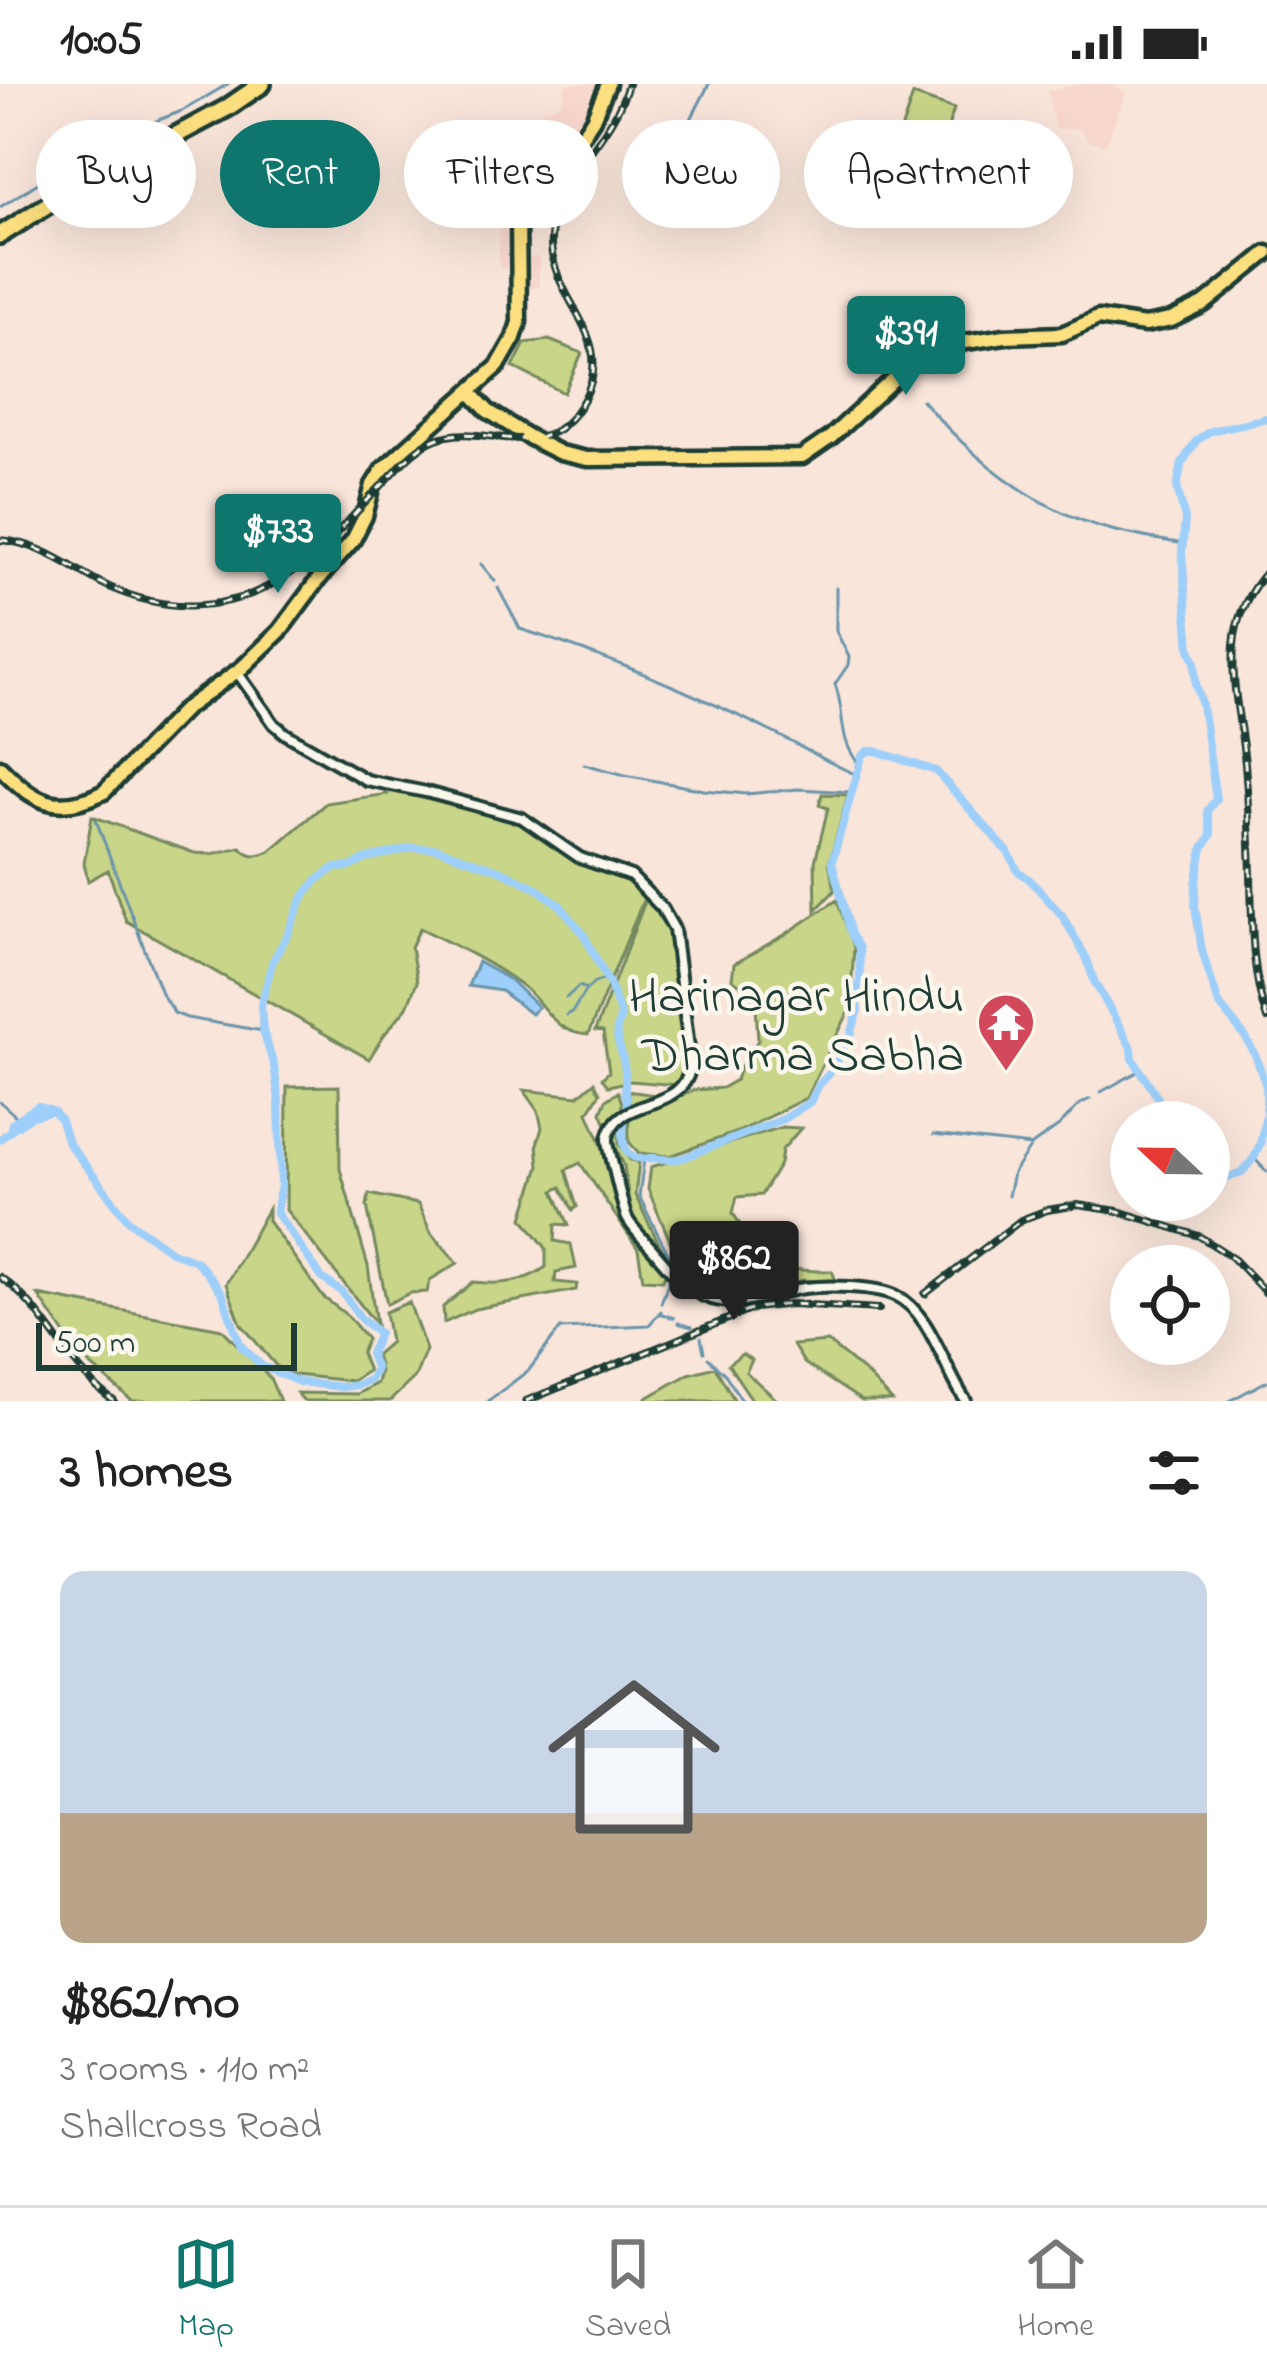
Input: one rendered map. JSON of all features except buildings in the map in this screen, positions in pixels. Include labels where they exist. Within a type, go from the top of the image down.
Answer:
[{"type":"highway","points":[[0,225],[248,90]]},
{"type":"highway","points":[[0,235],[248,90]]},
{"type":"main road","points":[[0,767],[27,794],[47,803],[74,804],[94,798],[185,709],[237,672],[280,631],[353,540],[383,470],[498,365],[517,332],[519,318],[518,211],[564,164],[608,84]]},
{"type":"main road","points":[[470,392],[485,409],[532,439],[587,459],[802,457],[831,437],[927,348],[1005,336],[1066,334],[1098,318],[1161,323],[1196,309],[1267,253]]},
{"type":"main road","points":[[930,332],[937,346]]},
{"type":"street","points":[[237,672],[278,728],[350,772],[371,782],[522,818],[580,858],[619,870],[637,882],[667,914],[674,929],[691,1063],[680,1089],[620,1118],[610,1130],[608,1146],[626,1216],[687,1285],[706,1297],[725,1302],[759,1300],[811,1287],[893,1294],[923,1322],[967,1401]]},
{"type":"shaded area","points":[[566,84],[605,84],[589,120],[520,120],[561,103]]},
{"type":"shaded area","points":[[1111,84],[1126,93],[1106,145],[1089,141],[1079,128],[1073,128],[1073,120],[1053,120],[1047,91]]},
{"type":"shaded area","points":[[499,228],[523,228],[524,257],[539,257],[539,288],[523,287],[522,267],[499,268]]},
{"type":"green space","points":[[913,95],[954,109],[950,120],[905,120]]},
{"type":"green space","points":[[549,340],[582,353],[564,393],[513,367],[525,343]]},
{"type":"green space","points":[[389,790],[514,820],[571,858],[623,876],[644,898],[588,1035],[557,1023],[530,993],[497,969],[420,928],[411,947],[417,982],[407,1007],[369,1059],[126,921],[108,870],[88,881],[84,863],[92,816],[194,853],[241,847],[258,855],[270,851],[326,803],[388,794]]},
{"type":"green space","points":[[822,794],[848,795],[829,863],[835,890],[816,910],[815,862],[828,808],[819,805]]},
{"type":"green space","points":[[646,899],[670,929],[683,1033],[682,1072],[677,1085],[631,1081],[608,1086],[602,1078],[609,1072],[603,1032],[595,1031]]},
{"type":"green space","points":[[837,900],[854,947],[850,1009],[806,1098],[740,1131],[670,1156],[639,1153],[629,1142],[628,1091],[676,1098],[694,1090],[722,1088],[736,1080],[758,1040],[756,1005],[749,991],[732,979],[734,964]]},
{"type":"green space","points":[[594,1082],[600,1093],[588,1112],[619,1186],[624,1219],[666,1271],[663,1280],[643,1279],[638,1249],[580,1163],[566,1170],[577,1207],[573,1210],[561,1187],[554,1191],[569,1225],[556,1224],[555,1241],[571,1244],[576,1268],[556,1272],[555,1282],[577,1284],[576,1290],[475,1309],[444,1323],[443,1307],[473,1282],[511,1282],[546,1267],[546,1248],[523,1218],[539,1166],[537,1144],[542,1128],[538,1110],[524,1090],[578,1096]]},
{"type":"green space","points":[[339,1086],[340,1169],[368,1266],[376,1324],[286,1210],[287,1087]]},
{"type":"green space","points":[[618,1092],[622,1103],[619,1143],[630,1160],[639,1162],[635,1195],[664,1254],[631,1217],[624,1166],[601,1112],[606,1100]]},
{"type":"green space","points":[[782,1127],[801,1128],[782,1150],[780,1164],[761,1195],[737,1197],[733,1213],[772,1261],[797,1269],[832,1271],[837,1283],[804,1280],[736,1296],[700,1288],[684,1274],[648,1189],[651,1167]]},
{"type":"green space","points":[[369,1194],[418,1204],[431,1233],[458,1263],[430,1280],[427,1292],[410,1293],[387,1304],[367,1206]]},
{"type":"green space","points":[[268,1209],[268,1221],[323,1297],[367,1339],[361,1353],[368,1371],[352,1381],[295,1375],[277,1367],[241,1324],[226,1284]]},
{"type":"green space","points":[[38,1295],[222,1329],[270,1378],[280,1401],[132,1401],[79,1355]]},
{"type":"green space","points":[[409,1302],[426,1350],[415,1377],[390,1401],[304,1401],[297,1393],[357,1394],[377,1383],[376,1354],[390,1342],[385,1312]]},
{"type":"green space","points":[[828,1342],[892,1401],[862,1401],[804,1363],[793,1345]]},
{"type":"green space","points":[[742,1354],[752,1360],[746,1372],[778,1401],[753,1401],[728,1364]]},
{"type":"green space","points":[[715,1367],[735,1401],[645,1399],[689,1374]]},
{"type":"water","points":[[478,962],[510,980],[538,1007],[531,1014],[501,991],[468,986]]},
{"type":"waterway","points":[[0,207],[228,84]]},
{"type":"waterway","points":[[691,120],[709,84]]},
{"type":"waterway","points":[[922,400],[981,459],[1049,506],[1101,527],[1183,544]]},
{"type":"waterway","points":[[1230,1177],[1242,1172],[1260,1144],[1266,1086],[1246,1038],[1219,1004],[1202,951],[1195,906],[1203,848],[1211,835],[1207,811],[1216,799],[1190,649],[1182,554],[1185,519],[1177,487],[1182,463],[1196,441],[1210,431],[1267,418]]},
{"type":"waterway","points":[[481,564],[495,581]]},
{"type":"waterway","points":[[498,588],[520,629],[685,691],[855,774]]},
{"type":"waterway","points":[[836,588],[836,631],[849,657],[835,684],[845,735],[859,764]]},
{"type":"waterway","points":[[0,1139],[12,1123],[38,1106],[54,1112],[68,1143],[129,1221],[205,1271],[222,1293],[241,1346],[262,1366],[299,1382],[342,1387],[370,1380],[376,1369],[370,1354],[379,1333],[362,1320],[342,1292],[322,1278],[276,1212],[281,1185],[279,1100],[261,1005],[273,960],[302,899],[316,881],[334,868],[366,859],[411,848],[436,848],[502,871],[560,905],[584,935],[621,1017],[617,1035],[627,1098],[624,1146],[633,1157],[683,1158],[783,1119],[810,1102],[850,1038],[858,1011],[859,948],[832,862],[862,756],[868,751],[936,771],[1008,852],[1018,871],[1062,915],[1133,1059],[1159,1101]]},
{"type":"waterway","points":[[584,764],[704,790],[852,792]]},
{"type":"waterway","points":[[96,820],[161,993],[174,1013],[263,1031]]},
{"type":"waterway","points":[[566,998],[579,986],[587,989],[607,979]]},
{"type":"waterway","points":[[566,1015],[586,989]]},
{"type":"waterway","points":[[1101,1092],[1141,1070]]},
{"type":"waterway","points":[[1008,1196],[1013,1173],[1032,1145],[1090,1099]]},
{"type":"waterway","points":[[0,1102],[18,1118]]},
{"type":"waterway","points":[[12,1129],[49,1112]]},
{"type":"waterway","points":[[933,1135],[1031,1146]]},
{"type":"waterway","points":[[1254,1158],[1267,1172]]},
{"type":"waterway","points":[[644,1159],[639,1196],[676,1270]]},
{"type":"waterway","points":[[661,1303],[670,1277]]},
{"type":"waterway","points":[[488,1401],[529,1370],[560,1329],[649,1325],[661,1311]]},
{"type":"waterway","points":[[659,1313],[674,1318]]},
{"type":"waterway","points":[[678,1323],[692,1327]]},
{"type":"waterway","points":[[701,1338],[704,1352]]},
{"type":"waterway","points":[[708,1358],[742,1401]]},
{"type":"waterway","points":[[1229,1401],[1267,1381]]},
{"type":"railway","points":[[0,540],[40,550],[137,598],[178,605],[242,598],[293,571],[316,552],[428,443],[456,435],[534,438],[568,421],[584,399],[593,357],[555,265],[553,222],[559,202],[620,106],[628,84]]},
{"type":"railway","points":[[1267,571],[1239,618],[1233,668],[1247,791],[1253,947],[1267,1019]]},
{"type":"railway","points":[[925,1294],[1021,1220],[1078,1205],[1118,1211],[1199,1236],[1232,1257],[1267,1294]]},
{"type":"railway","points":[[0,1277],[17,1290],[83,1372],[114,1401]]},
{"type":"railway","points":[[526,1401],[755,1308],[792,1304],[879,1309]]},
{"type":"place","name":"Harinagar Hindu Dharma Sabha","points":[[1006,1073]]}]
